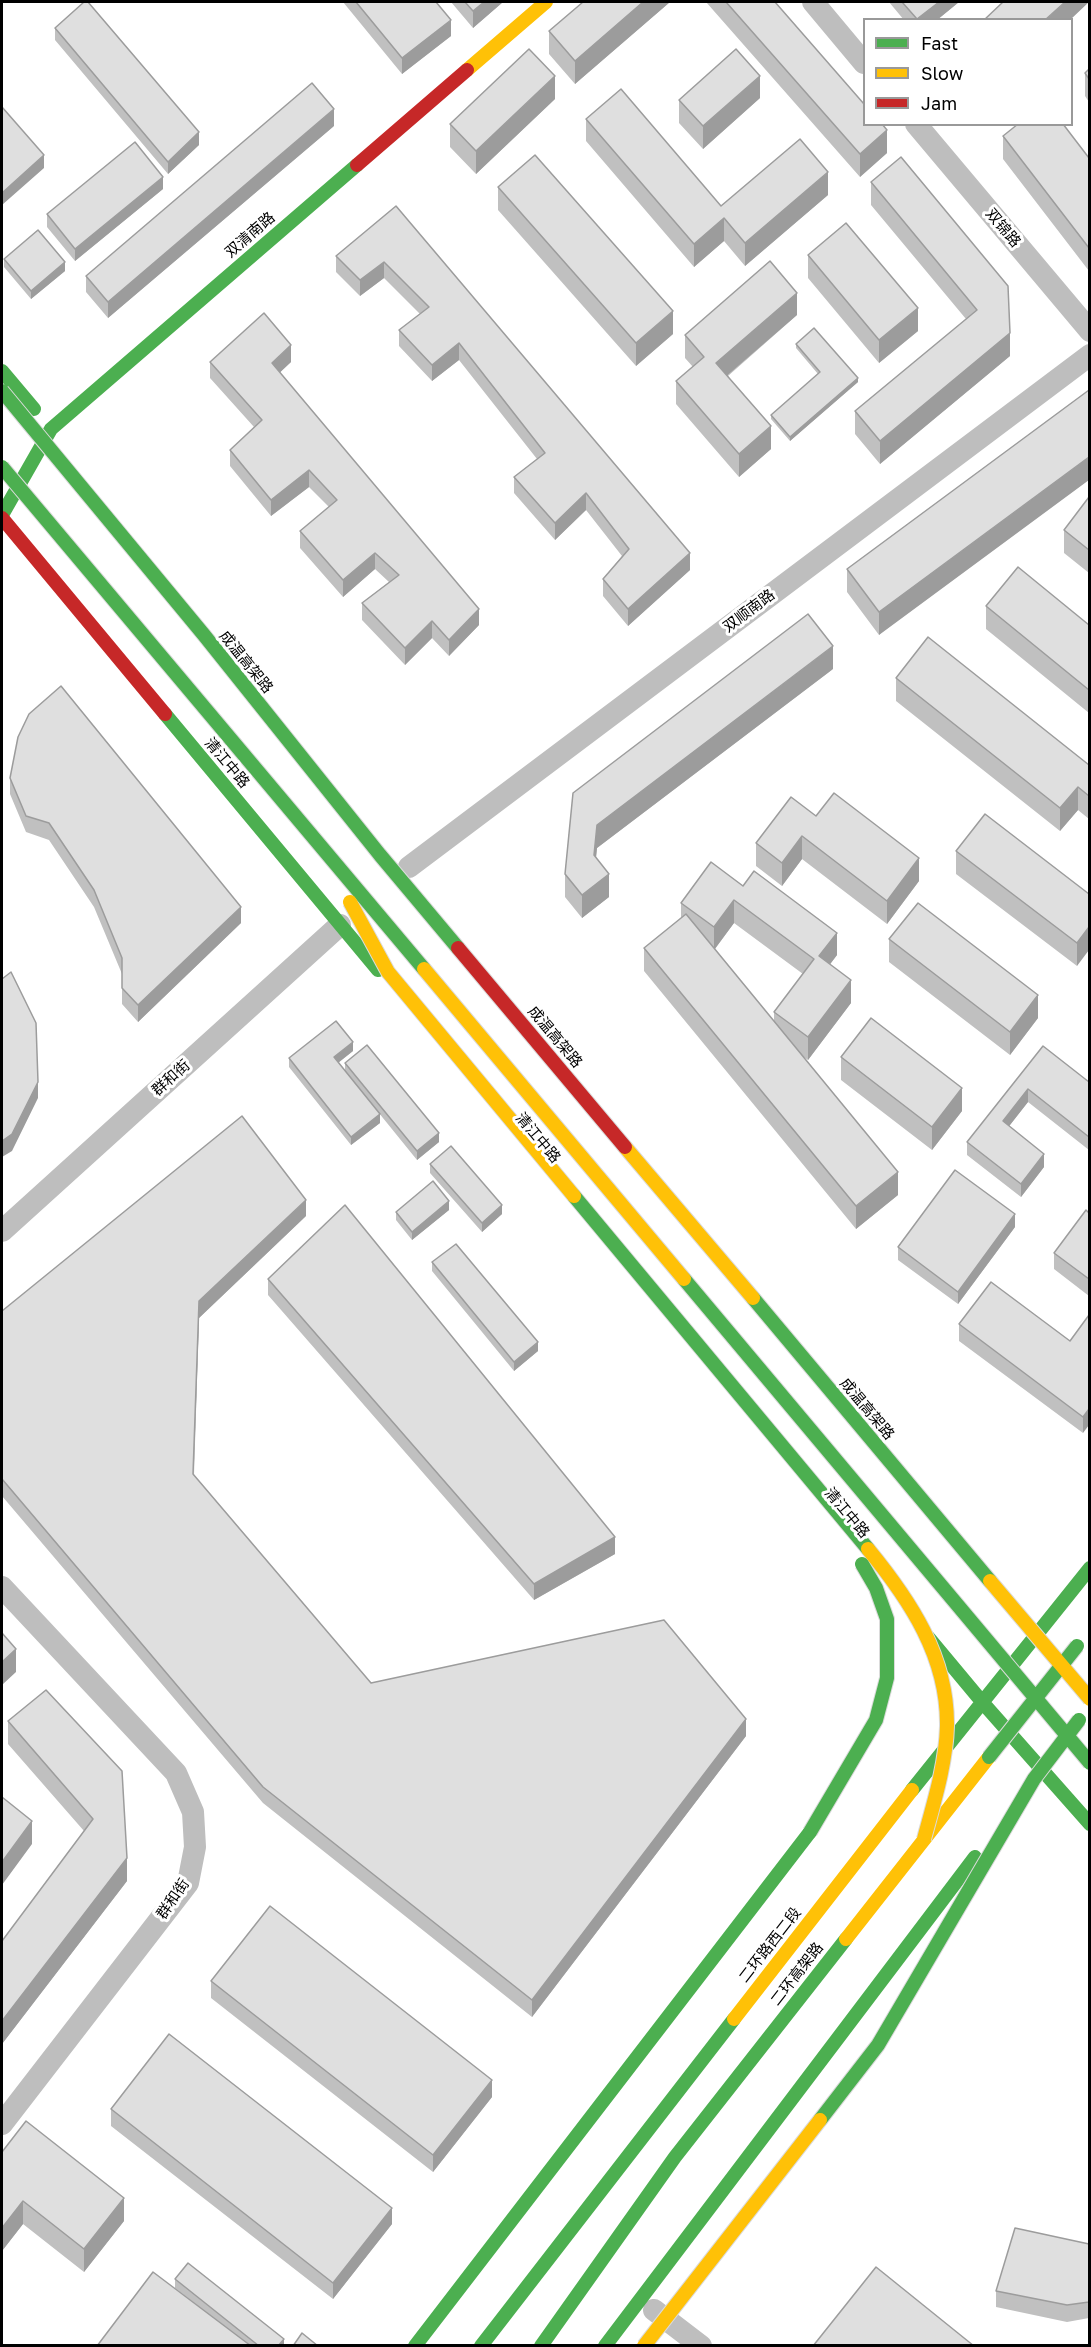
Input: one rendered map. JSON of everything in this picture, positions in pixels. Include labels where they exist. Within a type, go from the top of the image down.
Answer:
[{"type":"main road","name":"双清南路","points":[[2,516],[51,429],[546,2]]},
{"type":"main road","points":[[2,354],[51,429]]},
{"type":"main road","points":[[2,371],[327,766]]},
{"type":"main road","name":"成温高架路","points":[[2,391],[204,635],[380,855],[1089,1699]]},
{"type":"main road","points":[[2,467],[1089,1763]]},
{"type":"main road","name":"清江中路","points":[[2,516],[982,1702],[1089,1824]]},
{"type":"main road","points":[[316,840],[388,972],[889,1574],[916,1613],[938,1661],[947,1726],[940,1781],[924,1839]]},
{"type":"main road","points":[[500,977],[1040,1628],[1089,1683]]},
{"type":"main road","points":[[415,2346],[584,2130],[810,1832],[876,1720],[887,1678],[887,1619],[876,1588],[820,1493]]},
{"type":"main road","name":"二环路西二段","points":[[481,2346],[888,1820],[1089,1568]]},
{"type":"main road","name":"二环高架路","points":[[541,2346],[675,2157],[1083,1638]]},
{"type":"main road","points":[[605,2346],[1089,1707]]},
{"type":"main road","points":[[618,2346],[1089,1728]]},
{"type":"main road","points":[[644,2346],[878,2045],[1034,1779]]},
{"type":"street","points":[[813,2],[863,62]]},
{"type":"street","name":"双锦路","points":[[918,126],[1089,331]]},
{"type":"street","name":"双顺南路","points":[[409,867],[1089,355]]},
{"type":"street","name":"群和街","points":[[2,1231],[340,925]]},
{"type":"street","name":"群和街","points":[[2,1587],[176,1773],[193,1812],[195,1847],[188,1883],[2,2124]]},
{"type":"street","points":[[648,2306],[701,2346]]},
{"type":"building","points":[[84,2],[88,2],[199,132],[168,162],[55,28]]},
{"type":"building","points":[[356,2],[436,2],[451,20],[402,58]]},
{"type":"building","points":[[465,2],[484,2],[473,11]]},
{"type":"building","points":[[583,2],[643,2],[575,61],[549,31]]},
{"type":"building","points":[[726,2],[775,2],[863,103],[863,126],[884,126],[887,130],[860,154]]},
{"type":"building","points":[[902,2],[939,2],[918,18]]},
{"type":"building","points":[[1003,2],[1065,2],[1047,18],[986,18]]},
{"type":"building","points":[[529,49],[555,76],[476,151],[450,124]]},
{"type":"building","points":[[736,49],[760,76],[703,126],[679,100]]},
{"type":"building","points":[[312,83],[334,109],[108,302],[86,276]]},
{"type":"building","points":[[621,89],[721,206],[800,139],[828,172],[745,243],[724,218],[694,244],[586,119]]},
{"type":"building","points":[[2,107],[44,155],[2,193]]},
{"type":"building","points":[[1016,126],[1065,126],[1089,158],[1089,248],[1003,136]]},
{"type":"building","points":[[135,142],[163,177],[75,249],[47,214]]},
{"type":"building","points":[[535,155],[673,311],[636,343],[498,187]]},
{"type":"building","points":[[901,157],[1008,286],[1010,333],[880,441],[855,411],[977,310],[871,182]]},
{"type":"building","points":[[396,206],[690,553],[628,609],[603,579],[629,549],[586,493],[555,523],[514,477],[545,453],[459,343],[432,365],[399,330],[429,307],[384,262],[360,280],[336,256]]},
{"type":"building","points":[[846,223],[918,308],[879,340],[808,255]]},
{"type":"building","points":[[38,230],[65,262],[31,291],[4,259]]},
{"type":"building","points":[[770,261],[797,293],[716,363],[771,426],[739,454],[676,381],[704,357],[685,335]]},
{"type":"building","points":[[264,313],[291,345],[272,363],[479,609],[449,640],[432,621],[405,648],[362,603],[399,575],[375,553],[343,580],[300,531],[337,500],[309,470],[271,500],[230,450],[262,420],[210,362]]},
{"type":"building","points":[[814,328],[858,378],[790,437],[771,415],[820,372],[796,344]]},
{"type":"building","points":[[1089,390],[1089,457],[879,612],[847,569]]},
{"type":"building","points":[[1089,497],[1089,550],[1064,530]]},
{"type":"building","points":[[1018,567],[1089,625],[1089,690],[986,606]]},
{"type":"building","points":[[808,614],[833,646],[597,825],[594,855],[609,874],[582,895],[565,874],[573,793]]},
{"type":"building","points":[[928,637],[1089,765],[1089,796],[1078,787],[1060,808],[896,678]]},
{"type":"building","points":[[61,686],[241,907],[138,1005],[122,988],[122,958],[94,890],[49,823],[26,816],[10,778],[18,737],[29,714]]},
{"type":"building","points":[[834,793],[919,858],[887,901],[802,836],[782,863],[756,843],[791,797],[816,816]]},
{"type":"building","points":[[985,814],[1089,894],[1089,927],[1077,943],[956,851]]},
{"type":"building","points":[[711,862],[743,886],[754,871],[837,933],[819,956],[851,980],[808,1037],[774,1012],[814,959],[734,900],[714,927],[681,903]]},
{"type":"building","points":[[918,903],[1038,995],[1010,1032],[889,939]]},
{"type":"building","points":[[686,914],[898,1172],[856,1206],[644,948]]},
{"type":"building","points":[[11,972],[36,1023],[38,1082],[12,1134],[2,1141],[2,979]]},
{"type":"building","points":[[871,1018],[962,1088],[932,1127],[841,1057]]},
{"type":"building","points":[[336,1021],[353,1042],[334,1057],[380,1114],[351,1137],[289,1058]]},
{"type":"building","points":[[367,1045],[439,1133],[417,1151],[345,1063]]},
{"type":"building","points":[[1043,1046],[1089,1082],[1089,1137],[1028,1089],[1003,1121],[1044,1154],[1021,1184],[967,1142]]},
{"type":"building","points":[[242,1116],[306,1200],[199,1301],[193,1474],[371,1683],[664,1620],[746,1719],[532,2000],[263,1787],[2,1479],[2,1311]]},
{"type":"building","points":[[451,1146],[502,1205],[482,1223],[430,1164]]},
{"type":"building","points":[[955,1170],[1015,1214],[958,1292],[898,1247]]},
{"type":"building","points":[[433,1181],[449,1201],[412,1232],[396,1212]]},
{"type":"building","points":[[345,1205],[615,1537],[534,1584],[268,1279]]},
{"type":"building","points":[[1086,1210],[1089,1213],[1089,1279],[1054,1253]]},
{"type":"building","points":[[456,1244],[538,1342],[514,1362],[432,1262]]},
{"type":"building","points":[[991,1282],[1070,1341],[1089,1315],[1089,1409],[1083,1417],[959,1324]]},
{"type":"building","points":[[2,1633],[16,1649],[2,1662]]},
{"type":"building","points":[[46,1690],[122,1771],[127,1858],[2,2021],[2,1941],[93,1819],[8,1721]]},
{"type":"building","points":[[2,1797],[32,1821],[2,1862]]},
{"type":"building","points":[[270,1906],[492,2080],[433,2155],[211,1981]]},
{"type":"building","points":[[169,2034],[392,2208],[333,2283],[111,2109]]},
{"type":"building","points":[[26,2121],[124,2198],[84,2249],[23,2201],[2,2228],[2,2152]]},
{"type":"building","points":[[1015,2228],[1089,2244],[1089,2302],[1067,2305],[996,2291]]},
{"type":"building","points":[[188,2263],[284,2339],[278,2346],[259,2346],[175,2279]]},
{"type":"building","points":[[876,2267],[974,2346],[813,2346]]},
{"type":"building","points":[[153,2272],[251,2346],[97,2346]]},
{"type":"building","points":[[302,2333],[318,2346],[293,2346]]},
{"type":"traffic: fast","points":[[2,515],[51,429],[357,165]]},
{"type":"traffic: fast","points":[[2,371],[34,409]]},
{"type":"traffic: fast","points":[[2,391],[458,948]]},
{"type":"traffic: fast","points":[[2,467],[424,969]]},
{"type":"traffic: fast","points":[[165,714],[378,970]]},
{"type":"traffic: fast","points":[[574,1196],[868,1549]]},
{"type":"traffic: fast","points":[[684,1279],[1090,1763]]},
{"type":"traffic: fast","points":[[753,1298],[990,1581]]},
{"type":"traffic: fast","points":[[810,1832],[876,1720],[887,1678],[887,1619],[876,1588],[862,1564]]},
{"type":"traffic: fast","points":[[912,1790],[1090,1568]]},
{"type":"traffic: fast","points":[[928,1637],[1090,1824]]},
{"type":"traffic: fast","points":[[989,1757],[1077,1646]]},
{"type":"traffic: fast","points":[[820,2120],[878,2045],[1034,1779],[1079,1720]]},
{"type":"traffic: fast","points":[[415,2346],[810,1832]]},
{"type":"traffic: fast","points":[[605,2346],[975,1857]]},
{"type":"traffic: fast","points":[[541,2346],[675,2157],[846,1939]]},
{"type":"traffic: fast","points":[[481,2346],[734,2019]]},
{"type":"traffic: slow","points":[[467,70],[546,2]]},
{"type":"traffic: slow","points":[[350,902],[388,972],[574,1196]]},
{"type":"traffic: slow","points":[[424,969],[684,1279]]},
{"type":"traffic: slow","points":[[625,1147],[753,1298]]},
{"type":"traffic: slow","points":[[868,1549],[898,1588],[924,1631],[934,1653],[946,1701],[947,1726],[944,1754],[924,1839]]},
{"type":"traffic: slow","points":[[990,1581],[1090,1699]]},
{"type":"traffic: slow","points":[[846,1939],[989,1757]]},
{"type":"traffic: slow","points":[[734,2019],[912,1790]]},
{"type":"traffic: slow","points":[[644,2346],[820,2120]]},
{"type":"traffic: jam","points":[[357,165],[467,70]]},
{"type":"traffic: jam","points":[[2,518],[165,714]]},
{"type":"traffic: jam","points":[[458,948],[625,1147]]}]
